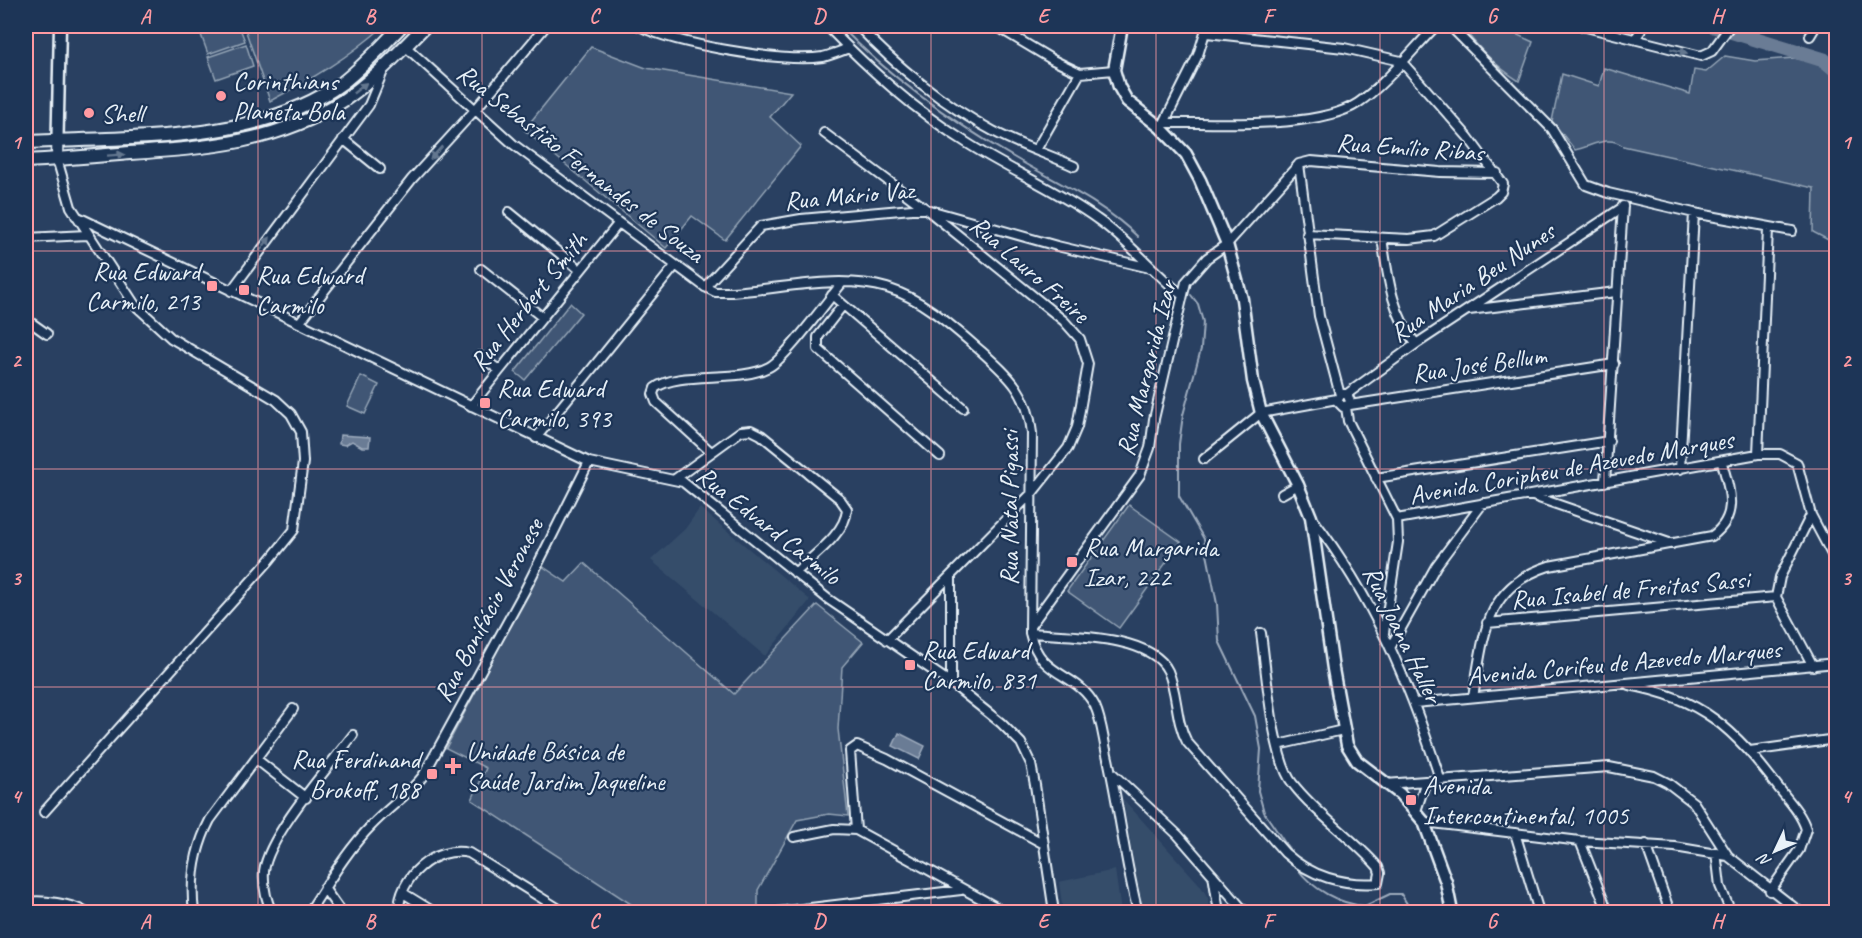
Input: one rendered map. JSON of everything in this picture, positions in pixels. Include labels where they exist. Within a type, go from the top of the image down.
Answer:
[{"type":"main road","points":[[207,148],[202,144],[203,135],[224,133],[294,110],[340,84],[377,53],[401,26]]},
{"type":"main road","points":[[26,161],[207,148],[237,144],[292,128],[345,99],[385,68],[424,26]]},
{"type":"main road","points":[[26,142],[160,135],[244,125]]},
{"type":"street","points":[[44,812],[269,561],[294,530],[303,462],[301,432],[291,414],[276,400],[171,338],[135,305],[76,216],[65,194],[57,159],[60,26]]},
{"type":"street","points":[[299,323],[389,206],[546,26]]},
{"type":"street","points":[[639,26],[683,42],[799,58],[823,57],[849,48]]},
{"type":"street","points":[[827,26],[903,98],[981,152],[1095,217],[1127,242],[1150,268],[1182,295]]},
{"type":"street","points":[[996,26],[1053,60],[1080,73],[1114,70]]},
{"type":"street","points":[[1122,26],[1114,70],[1119,87],[1127,101],[1162,125],[1193,164],[1227,244],[1242,299],[1253,381],[1261,413],[1298,485],[1311,517],[1342,730],[1347,746],[1357,760],[1397,792],[1424,822],[1446,882],[1452,912]]},
{"type":"street","points":[[1162,125],[1309,120],[1335,114],[1371,92],[1436,26]]},
{"type":"street","points":[[1450,26],[1547,122],[1586,185],[1625,197],[1695,213],[1768,229],[1792,231]]},
{"type":"street","points":[[1582,26],[1701,56],[1712,51],[1727,29]]},
{"type":"street","points":[[1635,39],[1644,26]]},
{"type":"street","points":[[1809,36],[1816,26]]},
{"type":"street","points":[[864,28],[902,67],[961,111],[994,132],[1074,166]]},
{"type":"street","points":[[1162,125],[1207,29],[1344,48],[1401,61],[1497,173]]},
{"type":"street","name":"Rua Sebastião Fernandes de Souza","points":[[405,45],[513,144],[705,287]]},
{"type":"street","points":[[231,291],[374,97],[385,68]]},
{"type":"street","points":[[1036,150],[1080,73]]},
{"type":"street","name":"Rua Lauro Freire","points":[[824,133],[926,209],[1064,321],[1084,347],[1088,364],[1073,438],[1033,492],[887,640]]},
{"type":"street","points":[[343,139],[380,169]]},
{"type":"street","name":"Rua Emílio Ribas","points":[[1299,164],[1311,161],[1440,172],[1497,173],[1503,184],[1501,192],[1434,236],[1409,239],[1382,238]]},
{"type":"street","points":[[1299,164],[1319,316],[1341,396],[1340,406],[1348,406]]},
{"type":"street","name":"Rua Margarida Izar","points":[[1030,629],[1140,475],[1150,447],[1154,419],[1186,282],[1194,270],[1227,244],[1299,164]]},
{"type":"street","points":[[1605,482],[1614,364],[1616,292],[1625,197]]},
{"type":"street","name":"Rua Maria Beu Nunes","points":[[1261,413],[1341,396],[1623,207]]},
{"type":"street","name":"Rua Mário Vaz","points":[[705,287],[761,226],[801,219],[926,209],[1057,246],[1150,268]]},
{"type":"street","points":[[509,212],[580,270]]},
{"type":"street","points":[[1680,469],[1695,213]]},
{"type":"street","name":"Rua Edvard Carmilo","points":[[76,216],[589,462],[675,479],[708,501],[828,599],[951,683],[1001,723],[1025,750],[1031,764],[1053,912]]},
{"type":"street","name":"Rua Herbert Smith","points":[[471,406],[618,224]]},
{"type":"street","points":[[1758,454],[1768,229]]},
{"type":"street","points":[[1307,234],[1382,238],[1393,305],[1416,344]]},
{"type":"street","points":[[26,238],[87,235]]},
{"type":"street","points":[[537,438],[675,266]]},
{"type":"street","points":[[481,269],[542,316]]},
{"type":"street","points":[[711,452],[656,402],[653,394],[655,388],[668,383],[729,376],[767,368],[842,283]]},
{"type":"street","name":"Rua Natal Pigassi","points":[[705,287],[715,292],[732,292],[842,283],[888,289],[912,300],[950,325],[1004,373],[1022,393],[1029,412],[1032,434],[1030,629],[1034,647],[1041,660],[1078,685],[1095,706],[1112,773],[1138,912]]},
{"type":"street","points":[[1468,310],[1616,292]]},
{"type":"street","points":[[832,295],[963,408]]},
{"type":"street","points":[[843,305],[818,337],[818,349],[940,456]]},
{"type":"street","points":[[26,319],[47,334]]},
{"type":"street","points":[[480,356],[499,370]]},
{"type":"street","name":"Rua José Bellum","points":[[1348,406],[1614,364]]},
{"type":"street","points":[[1341,396],[1351,398],[1348,406],[1348,422],[1397,519]]},
{"type":"street","points":[[1204,459],[1261,413]]},
{"type":"street","points":[[675,479],[741,431],[755,431],[844,504],[847,514],[838,531],[795,573]]},
{"type":"street","points":[[1377,478],[1609,441]]},
{"type":"street","name":"Avenida Coripheu de Azevedo Marques","points":[[1384,633],[1398,542],[1397,519],[1722,463],[1758,454],[1780,454],[1794,460],[1801,472],[1811,515]]},
{"type":"street","name":"Rua Bonifácio Veronese","points":[[309,912],[370,826],[413,788],[423,776],[525,590],[589,462]]},
{"type":"street","points":[[1473,697],[1487,623],[1498,600],[1506,590],[1531,573],[1550,566],[1712,536],[1725,524],[1732,505],[1722,463]]},
{"type":"street","points":[[1282,494],[1298,485]]},
{"type":"street","points":[[1528,495],[1673,544]]},
{"type":"street","points":[[1391,646],[1436,566],[1483,503]]},
{"type":"street","points":[[1811,515],[1836,562]]},
{"type":"street","points":[[1811,515],[1780,578],[1776,597],[1813,666]]},
{"type":"street","name":"Rua Joana Haller","points":[[1311,517],[1344,560],[1391,646],[1415,703],[1440,779]]},
{"type":"street","points":[[951,577],[951,683]]},
{"type":"street","name":"Rua Isabel de Freitas Sassi","points":[[1487,623],[1776,597]]},
{"type":"street","points":[[1030,629],[1087,637],[1149,650],[1164,663],[1168,671],[1178,720],[1186,742],[1285,853],[1302,868],[1319,876],[1376,884],[1380,881],[1378,867],[1293,785],[1287,775],[1278,745],[1261,633]]},
{"type":"street","name":"Avenida Corifeu de Azevedo Marques","points":[[1415,703],[1836,663]]},
{"type":"street","points":[[1619,684],[1662,691],[1693,705],[1720,722],[1750,751],[1797,813],[1806,829],[1799,850],[1770,891]]},
{"type":"street","points":[[194,912],[192,876],[202,835],[210,819],[292,709]]},
{"type":"street","points":[[1278,745],[1342,730]]},
{"type":"street","points":[[272,912],[265,891],[264,872],[269,854],[306,798],[353,735]]},
{"type":"street","points":[[1750,751],[1836,739]]},
{"type":"street","points":[[856,830],[850,751],[857,746],[887,759],[1044,844]]},
{"type":"street","points":[[256,759],[306,798]]},
{"type":"street","points":[[1385,784],[1569,768],[1609,766],[1634,771],[1668,783],[1682,793],[1694,804],[1728,856],[1770,891],[1800,912]]},
{"type":"street","points":[[1112,773],[1178,835],[1245,912]]},
{"type":"street","points":[[1416,811],[1426,781]]},
{"type":"street","points":[[1397,792],[1408,782]]},
{"type":"street","points":[[1424,822],[1580,841],[1646,844],[1716,852],[1728,856]]},
{"type":"street","points":[[794,837],[834,829],[856,830],[961,890],[1005,912]]},
{"type":"street","points":[[1515,833],[1541,912]]},
{"type":"street","points":[[1580,841],[1608,912]]},
{"type":"street","points":[[1646,844],[1670,912]]},
{"type":"street","points":[[399,912],[403,892],[416,872],[432,857],[446,851],[458,850],[469,853],[564,912]]},
{"type":"street","points":[[1716,852],[1720,886],[1731,912]]},
{"type":"street","points":[[1213,873],[1219,912]]},
{"type":"street","points":[[324,888],[341,912]]},
{"type":"street","points":[[777,912],[961,890]]},
{"type":"street","points":[[403,892],[434,912]]},
{"type":"street","points":[[26,902],[46,903],[85,912]]},
{"type":"shaded area","points":[[218,26],[239,26],[245,41],[208,54],[200,32]]},
{"type":"shaded area","points":[[244,26],[384,26],[330,67],[270,101]]},
{"type":"shaded area","points":[[1461,26],[1505,26],[1509,31],[1533,42],[1519,81],[1488,56]]},
{"type":"shaded area","points":[[246,44],[253,66],[216,79],[208,57]]},
{"type":"shaded area","points":[[591,47],[646,68],[791,92],[770,117],[801,146],[725,240],[692,216],[666,248],[524,130]]},
{"type":"shaded area","points":[[1725,56],[1755,61],[1794,58],[1836,67],[1836,244],[1813,232],[1814,188],[1623,146],[1611,141],[1599,142],[1575,150],[1552,121],[1562,74],[1599,86],[1604,68],[1690,94],[1694,70],[1706,72]]},
{"type":"shaded area","points":[[570,303],[581,313],[525,380],[515,372]]},
{"type":"shaded area","points":[[361,376],[379,385],[365,414],[347,406]]},
{"type":"shaded area","points":[[340,435],[370,437],[369,447],[362,447],[352,441],[345,445],[339,444]]},
{"type":"shaded area","points":[[1129,505],[1181,542],[1119,628],[1067,591]]},
{"type":"shaded area","points":[[700,508],[810,600],[765,656],[651,560],[685,529]]},
{"type":"shaded area","points":[[584,563],[734,694],[817,605],[863,642],[842,667],[838,729],[848,816],[829,814],[797,820],[758,890],[758,912],[643,912],[472,800],[486,768],[446,748],[542,566],[566,582]]},
{"type":"shaded area","points":[[899,733],[925,746],[919,759],[893,746]]},
{"type":"shaded area","points":[[1123,799],[1200,885],[1208,898],[1209,912],[1142,912]]},
{"type":"shaded area","points":[[1115,870],[1121,912],[1063,912],[1059,882]]},
{"type":"waterway","points":[[840,26],[880,64],[945,114],[991,144],[1095,203],[1138,237]]},
{"type":"waterway","points":[[1714,26],[1824,60],[1836,70]]},
{"type":"waterway","points":[[1191,295],[1198,304],[1203,322],[1201,349],[1183,415],[1179,444],[1179,496],[1204,539],[1217,604],[1219,641],[1255,716],[1261,749],[1258,791],[1264,812],[1289,849]]},
{"type":"waterway","points":[[1297,868],[1310,883],[1336,899],[1365,906],[1390,894],[1401,894],[1412,912]]},
{"type":"place","name":"Corinthians Planeta Bola","points":[[221,96]]},
{"type":"place","name":"Shell","points":[[89,113]]},
{"type":"place","name":"Rua Edward Carmilo, 213","points":[[212,286]]},
{"type":"place","name":"Rua Edward Carmilo","points":[[244,290]]},
{"type":"place","name":"Rua Edward Carmilo, 393","points":[[485,403]]},
{"type":"place","name":"Rua Margarida Izar, 222","points":[[1072,562]]},
{"type":"place","name":"Rua Edward Carmilo, 831","points":[[910,665]]},
{"type":"place","name":"Unidade Básica de Saúde Jardim Jaqueline","points":[[453,766]]},
{"type":"place","name":"Rua Ferdinand Brokoff, 188","points":[[432,774]]},
{"type":"place","name":"Avenida Intercontinental, 1005","points":[[1411,800]]}]
